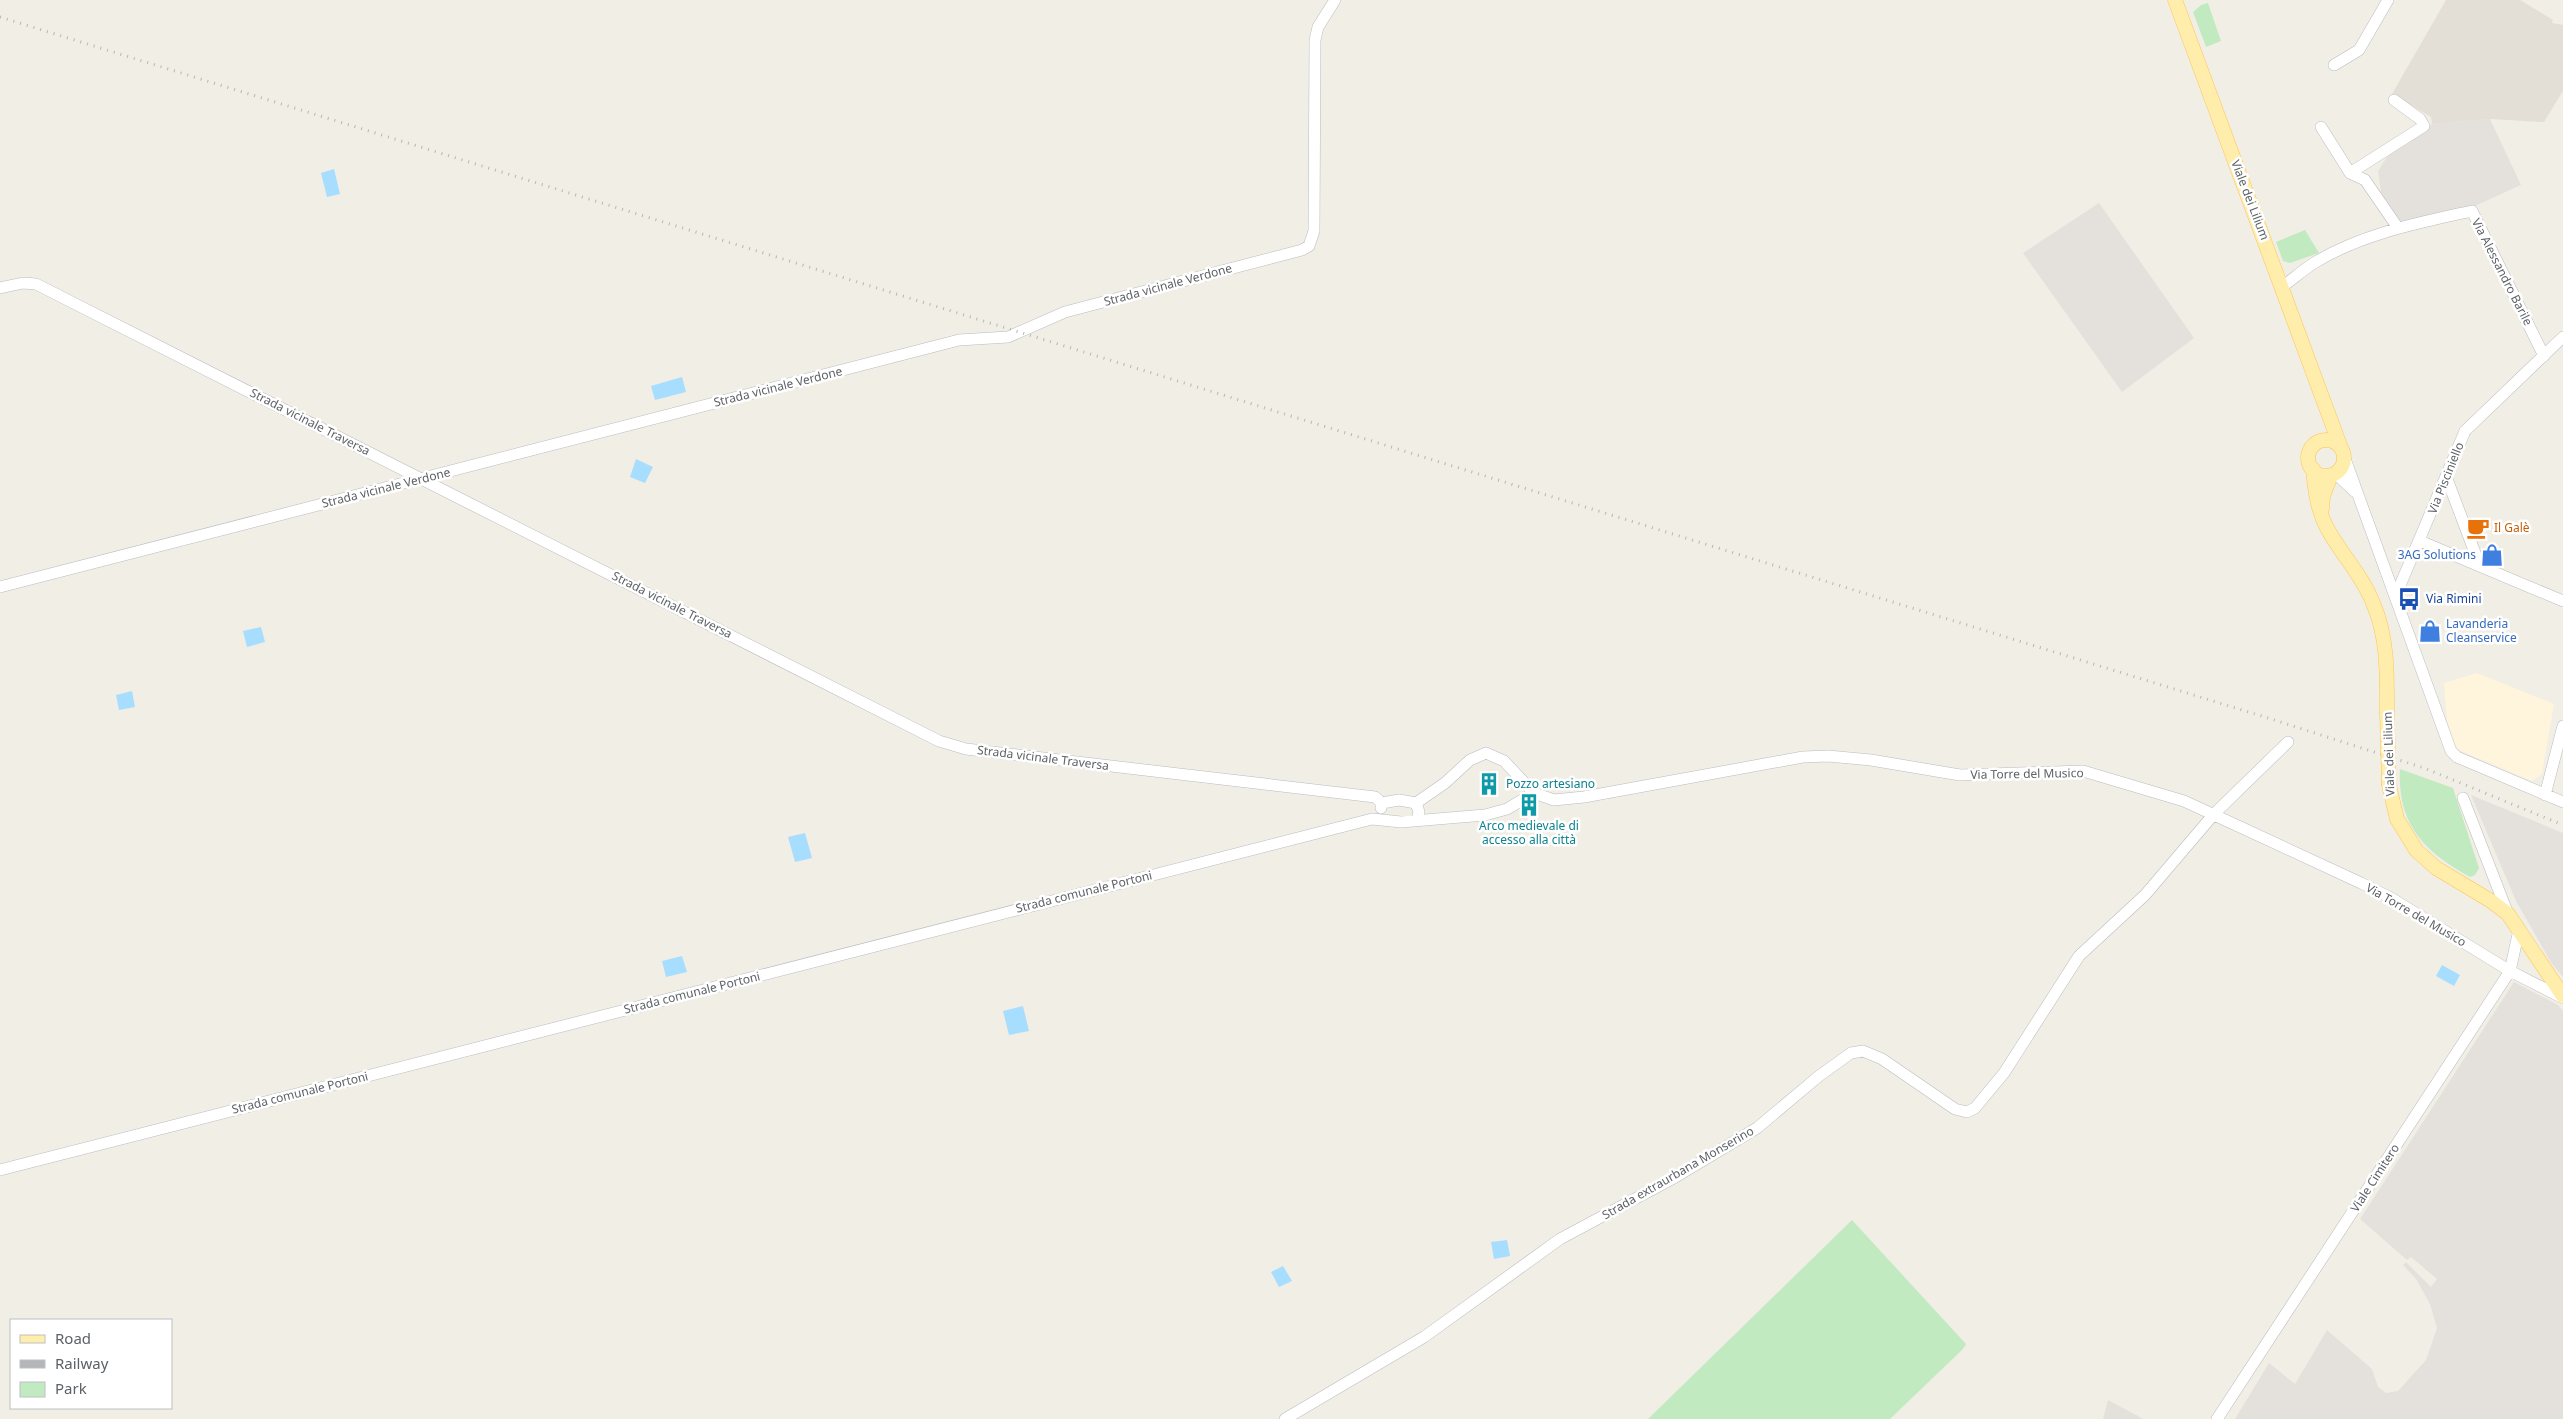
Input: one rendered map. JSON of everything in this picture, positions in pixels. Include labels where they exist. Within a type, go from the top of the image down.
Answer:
[{"type":"main road","name":"Viale dei Lilium","points":[[2176,0],[2283,286],[2342,452]]},
{"type":"main road","name":"Viale dei Lilium","points":[[2323,402],[2326,424],[2319,441],[2313,446],[2309,454],[2309,462],[2313,469],[2316,497],[2322,517],[2328,530],[2364,584],[2377,613],[2385,643],[2389,785],[2397,819],[2416,850],[2436,868],[2508,914],[2563,997]]},
{"type":"main road","points":[[2319,441],[2331,441],[2342,452],[2342,466],[2333,474],[2323,496],[2322,517]]},
{"type":"main road","points":[[2313,469],[2321,475],[2333,474]]},
{"type":"street","name":"Strada vicinale Verdone","points":[[0,587],[959,340],[1008,337],[1065,312],[1302,250],[1310,246],[1314,231],[1315,40],[1318,27],[1335,0]]},
{"type":"street","points":[[2334,65],[2359,50],[2388,0]]},
{"type":"street","points":[[2350,173],[2424,126],[2420,119],[2394,100]]},
{"type":"street","points":[[2321,127],[2350,173],[2365,180],[2398,228]]},
{"type":"street","name":"Via Alessandro Barile","points":[[2283,286],[2315,263],[2352,245],[2398,228],[2472,210],[2544,356]]},
{"type":"street","name":"Strada vicinale Traversa","points":[[0,288],[23,282],[36,284],[423,478],[939,741],[966,748],[1375,797],[1382,803]]},
{"type":"street","name":"Via Pisciniello","points":[[2396,595],[2466,431],[2563,336]]},
{"type":"street","points":[[2342,452],[2396,595],[2451,751],[2457,757],[2563,802]]},
{"type":"street","points":[[2333,474],[2350,486],[2365,510]]},
{"type":"street","points":[[2446,479],[2480,566]]},
{"type":"street","points":[[2420,542],[2563,601]]},
{"type":"street","points":[[2546,794],[2563,726]]},
{"type":"street","points":[[2214,814],[2288,742]]},
{"type":"street","points":[[1384,819],[1381,811],[1382,803],[1399,800],[1416,803],[1445,783],[1470,760],[1486,753],[1504,761],[1534,793]]},
{"type":"street","name":"Via Torre del Musico","points":[[1534,793],[1554,800],[1584,797],[1803,757],[1828,756],[1872,760],[1960,775],[2083,771],[2184,801],[2214,814],[2383,894],[2510,971],[2563,997]]},
{"type":"street","name":"Strada comunale Portoni","points":[[0,1170],[1343,826],[1372,819],[1401,822],[1485,815],[1507,809],[1534,793]]},
{"type":"street","points":[[2463,798],[2508,914]]},
{"type":"street","points":[[1416,803],[1419,812],[1417,820]]},
{"type":"street","name":"Strada extraurbana Monserino","points":[[1285,1419],[1424,1337],[1560,1239],[1672,1179],[1757,1128],[1819,1076],[1852,1053],[1863,1051],[1882,1059],[1955,1109],[1967,1112],[1975,1108],[2004,1072],[2079,956],[2145,895],[2214,814]]},
{"type":"street","name":"Viale Cimitero","points":[[2217,1419],[2510,971],[2519,930]]},
{"type":"shaded area","points":[[2446,0],[2520,0],[2553,20],[2552,23],[2563,25],[2563,91],[2544,122],[2490,119],[2432,124],[2431,117],[2392,94]]},
{"type":"shaded area","points":[[2490,119],[2521,185],[2477,205],[2401,222],[2381,192],[2378,171],[2387,157],[2432,124]]},
{"type":"shaded area","points":[[2099,203],[2194,338],[2122,392],[2023,253]]},
{"type":"shaded area","points":[[2477,673],[2554,704],[2542,774],[2532,781],[2459,750],[2454,744],[2447,721],[2444,683]]},
{"type":"shaded area","points":[[2471,795],[2563,833],[2563,977],[2552,964],[2516,901]]},
{"type":"shaded area","points":[[2514,982],[2558,1005],[2563,1011],[2563,1419],[2235,1419],[2269,1363],[2295,1384],[2327,1330],[2372,1369],[2378,1387],[2386,1393],[2398,1391],[2426,1360],[2437,1328],[2430,1304],[2416,1279],[2403,1265],[2406,1262],[2431,1287],[2437,1279],[2411,1257],[2407,1260],[2360,1219]]},
{"type":"shaded area","points":[[2108,1400],[2138,1416],[2143,1419],[2103,1419]]},
{"type":"green space","points":[[2208,3],[2221,41],[2206,47],[2193,12],[2201,5]]},
{"type":"green space","points":[[2305,230],[2319,253],[2290,263],[2283,261],[2276,242]]},
{"type":"green space","points":[[2400,769],[2453,788],[2479,868],[2475,875],[2470,877],[2439,857],[2417,834],[2403,806],[2400,788]]},
{"type":"green space","points":[[1852,1220],[1966,1344],[1963,1349],[1890,1419],[1648,1419]]},
{"type":"water","points":[[334,169],[340,194],[327,197],[321,173]]},
{"type":"water","points":[[682,377],[686,392],[655,400],[651,386]]},
{"type":"water","points":[[636,459],[653,467],[645,483],[630,477]]},
{"type":"water","points":[[261,627],[265,642],[247,647],[243,631]]},
{"type":"water","points":[[132,691],[135,707],[119,710],[116,695]]},
{"type":"water","points":[[805,833],[812,858],[795,862],[788,837]]},
{"type":"water","points":[[682,956],[687,972],[666,977],[662,961]]},
{"type":"water","points":[[2442,965],[2460,975],[2454,986],[2436,976]]},
{"type":"water","points":[[1023,1006],[1029,1031],[1009,1035],[1003,1011]]},
{"type":"water","points":[[1507,1240],[1510,1256],[1494,1259],[1491,1242]]},
{"type":"water","points":[[1283,1266],[1292,1281],[1279,1287],[1271,1272]]},
{"type":"railway","points":[[0,17],[2268,718],[2424,768],[2563,825]]},
{"type":"place","name":"Il Galè","points":[[2478,528]]},
{"type":"place","name":"3AG Solutions","points":[[2492,555]]},
{"type":"place","name":"Via Rimini","points":[[2409,599]]},
{"type":"place","name":"Lavanderia Cleanservice","points":[[2430,631]]},
{"type":"place","name":"Pozzo artesiano","points":[[1489,784]]},
{"type":"place","name":"Arco medievale di accesso alla città","points":[[1529,805]]}]
